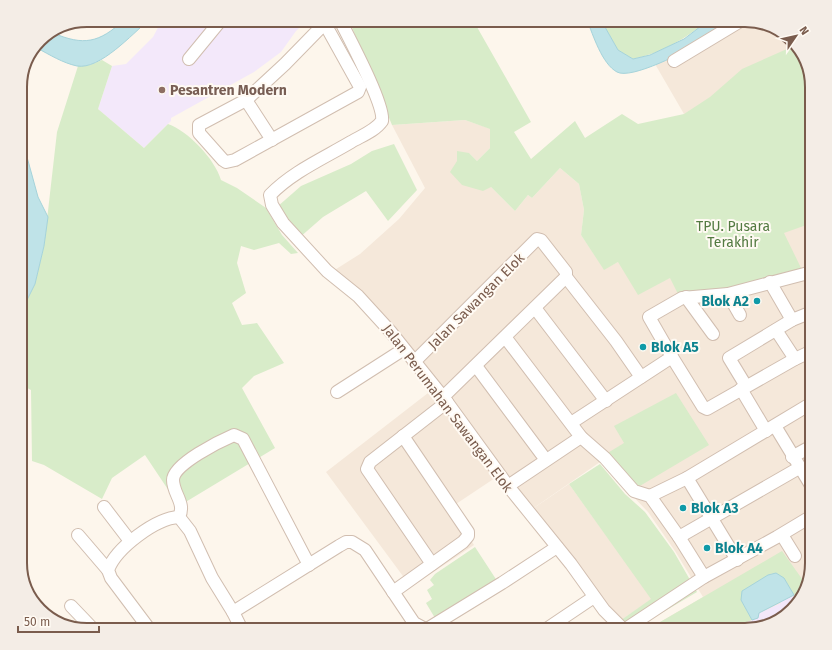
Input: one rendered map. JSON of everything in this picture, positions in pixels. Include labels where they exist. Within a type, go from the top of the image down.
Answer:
[{"type":"street","points":[[189,59],[215,27]]},
{"type":"street","points":[[322,27],[246,100],[199,125],[199,133],[226,162],[235,160],[358,92],[360,87],[330,27]]},
{"type":"street","name":"Jalan Perumahan Sawangan Elok","points":[[343,27],[378,102],[383,117],[382,121],[366,134],[292,177],[270,196],[272,205],[283,223],[327,271],[349,288],[371,310],[404,349],[445,400],[508,486],[571,564],[594,597],[616,623]]},
{"type":"street","points":[[674,61],[730,27]]},
{"type":"street","points":[[246,100],[272,140]]},
{"type":"street","name":"Jalan Sawangan Elok","points":[[414,362],[538,239],[541,240],[566,272],[566,277]]},
{"type":"street","points":[[805,274],[728,294],[686,297],[649,317],[703,407],[707,409],[805,354]]},
{"type":"street","points":[[432,564],[367,469],[370,462],[445,400],[476,366],[566,277],[616,341],[641,377]]},
{"type":"street","points":[[770,282],[792,320]]},
{"type":"street","points":[[728,294],[740,315]]},
{"type":"street","points":[[686,297],[713,334]]},
{"type":"street","points":[[535,308],[606,401]]},
{"type":"street","points":[[805,315],[792,320],[729,358],[744,387],[770,429],[805,477]]},
{"type":"street","points":[[776,330],[795,359]]},
{"type":"street","points":[[505,337],[581,437],[605,458],[634,491],[650,496],[679,537],[704,577]]},
{"type":"street","points":[[337,392],[404,349]]},
{"type":"street","points":[[571,423],[672,356]]},
{"type":"street","points":[[476,366],[546,460]]},
{"type":"street","points":[[650,496],[687,478],[805,407]]},
{"type":"street","points":[[179,517],[182,507],[173,480],[175,474],[187,462],[218,442],[234,435],[243,439],[309,564]]},
{"type":"street","points":[[393,592],[463,542],[468,536],[468,532],[403,436]]},
{"type":"street","points":[[508,486],[581,437]]},
{"type":"street","points":[[792,457],[805,450]]},
{"type":"street","points":[[679,537],[711,517],[799,468]]},
{"type":"street","points":[[687,478],[737,560]]},
{"type":"street","points":[[104,507],[130,541]]},
{"type":"street","points":[[108,570],[110,564],[130,541],[170,518],[179,517]]},
{"type":"street","points":[[179,517],[190,531],[212,578],[238,623]]},
{"type":"street","points":[[635,623],[704,577],[782,535],[805,520]]},
{"type":"street","points":[[78,535],[108,570],[111,578],[145,623]]},
{"type":"street","points":[[782,535],[795,556]]},
{"type":"street","points":[[233,612],[346,542],[352,542],[365,550],[414,623]]},
{"type":"street","points":[[437,623],[502,584],[556,547]]},
{"type":"street","points":[[555,623],[594,597]]},
{"type":"street","points":[[71,606],[87,623]]},
{"type":"shaded area","name":"Pesantren Modern","points":[[158,27],[300,27],[281,52],[254,72],[171,118],[171,121],[144,148],[98,109],[112,66],[126,64],[153,37]]},
{"type":"shaded area","points":[[717,27],[745,27],[765,30],[776,35],[776,56],[797,56],[803,71],[805,87],[805,563],[804,575],[799,590],[796,594],[758,618],[744,623],[658,623],[703,597],[675,551],[648,512],[600,462],[525,514],[495,478],[450,508],[474,545],[411,587],[326,472],[428,393],[411,369],[452,327],[413,363],[333,271],[360,254],[399,219],[425,188],[392,125],[465,120],[491,129],[490,148],[477,161],[469,153],[491,187],[515,211],[528,195],[532,198],[560,168],[579,184],[584,210],[581,235],[604,269],[618,262],[684,114],[655,64],[684,51]]},
{"type":"shaded area","points":[[569,484],[652,599],[617,623],[612,623],[528,512]]},
{"type":"shaded area","points":[[796,595],[785,608],[772,617],[761,621],[744,623],[758,618],[759,613],[781,603],[781,601]]},
{"type":"green space","name":"TPU. Pusara Terakhir","points":[[352,27],[477,27],[531,122],[514,132],[531,159],[575,121],[585,138],[622,114],[638,124],[684,114],[710,97],[742,69],[776,54],[776,56],[797,56],[803,71],[805,87],[805,226],[784,233],[802,270],[682,302],[670,278],[638,295],[618,262],[604,270],[581,235],[584,210],[579,184],[560,168],[532,198],[528,195],[515,211],[491,187],[483,191],[462,185],[450,172],[457,161],[457,151],[469,153],[477,161],[490,148],[490,129],[465,120],[392,125]]},
{"type":"green space","points":[[605,27],[700,27],[664,49],[644,56],[633,59],[618,50]]},
{"type":"green space","points":[[102,60],[112,66],[98,109],[144,148],[168,124],[184,133],[207,155],[213,163],[221,180],[237,188],[266,208],[282,235],[298,253],[291,254],[279,243],[254,250],[241,246],[237,263],[246,293],[232,303],[242,325],[257,323],[284,363],[254,376],[242,388],[275,448],[179,506],[145,455],[112,478],[102,499],[44,465],[32,461],[31,390],[27,388],[27,300],[35,284],[44,246],[57,132],[78,66],[90,65]]},
{"type":"green space","points":[[394,144],[417,190],[388,221],[366,191],[323,217],[299,238],[277,207],[301,186],[351,164],[372,151]]},
{"type":"green space","points":[[676,393],[709,445],[633,490],[606,454],[624,443],[614,426]]},
{"type":"green space","points":[[600,464],[625,494],[645,512],[674,552],[697,592],[645,623],[617,623],[651,599],[569,484]]},
{"type":"green space","points":[[475,547],[503,590],[449,623],[438,623],[426,603],[432,599],[427,590],[434,585],[430,580],[435,574]]},
{"type":"green space","points":[[782,551],[803,580],[799,590],[794,595],[782,577],[775,574],[770,574],[741,600],[752,620],[744,623],[658,623]]},
{"type":"water","points":[[141,27],[115,50],[96,62],[86,66],[77,66],[67,63],[40,49],[53,37],[58,35],[74,40],[91,40],[107,34],[115,28]]},
{"type":"water","points":[[590,27],[605,27],[618,50],[633,59],[650,55],[684,39],[700,27],[718,27],[704,40],[684,52],[634,72],[617,72],[602,56]]},
{"type":"water","points":[[27,157],[38,197],[48,217],[44,246],[35,284],[27,300]]},
{"type":"water","points":[[776,573],[784,578],[794,595],[759,613],[758,618],[752,620],[741,600],[742,591],[768,575]]},
{"type":"place","name":"Pesantren Modern","points":[[162,90]]},
{"type":"place","name":"Blok A2","points":[[757,301]]},
{"type":"place","name":"Blok A5","points":[[643,347]]},
{"type":"place","name":"Blok A3","points":[[683,508]]},
{"type":"place","name":"Blok A4","points":[[707,548]]}]
